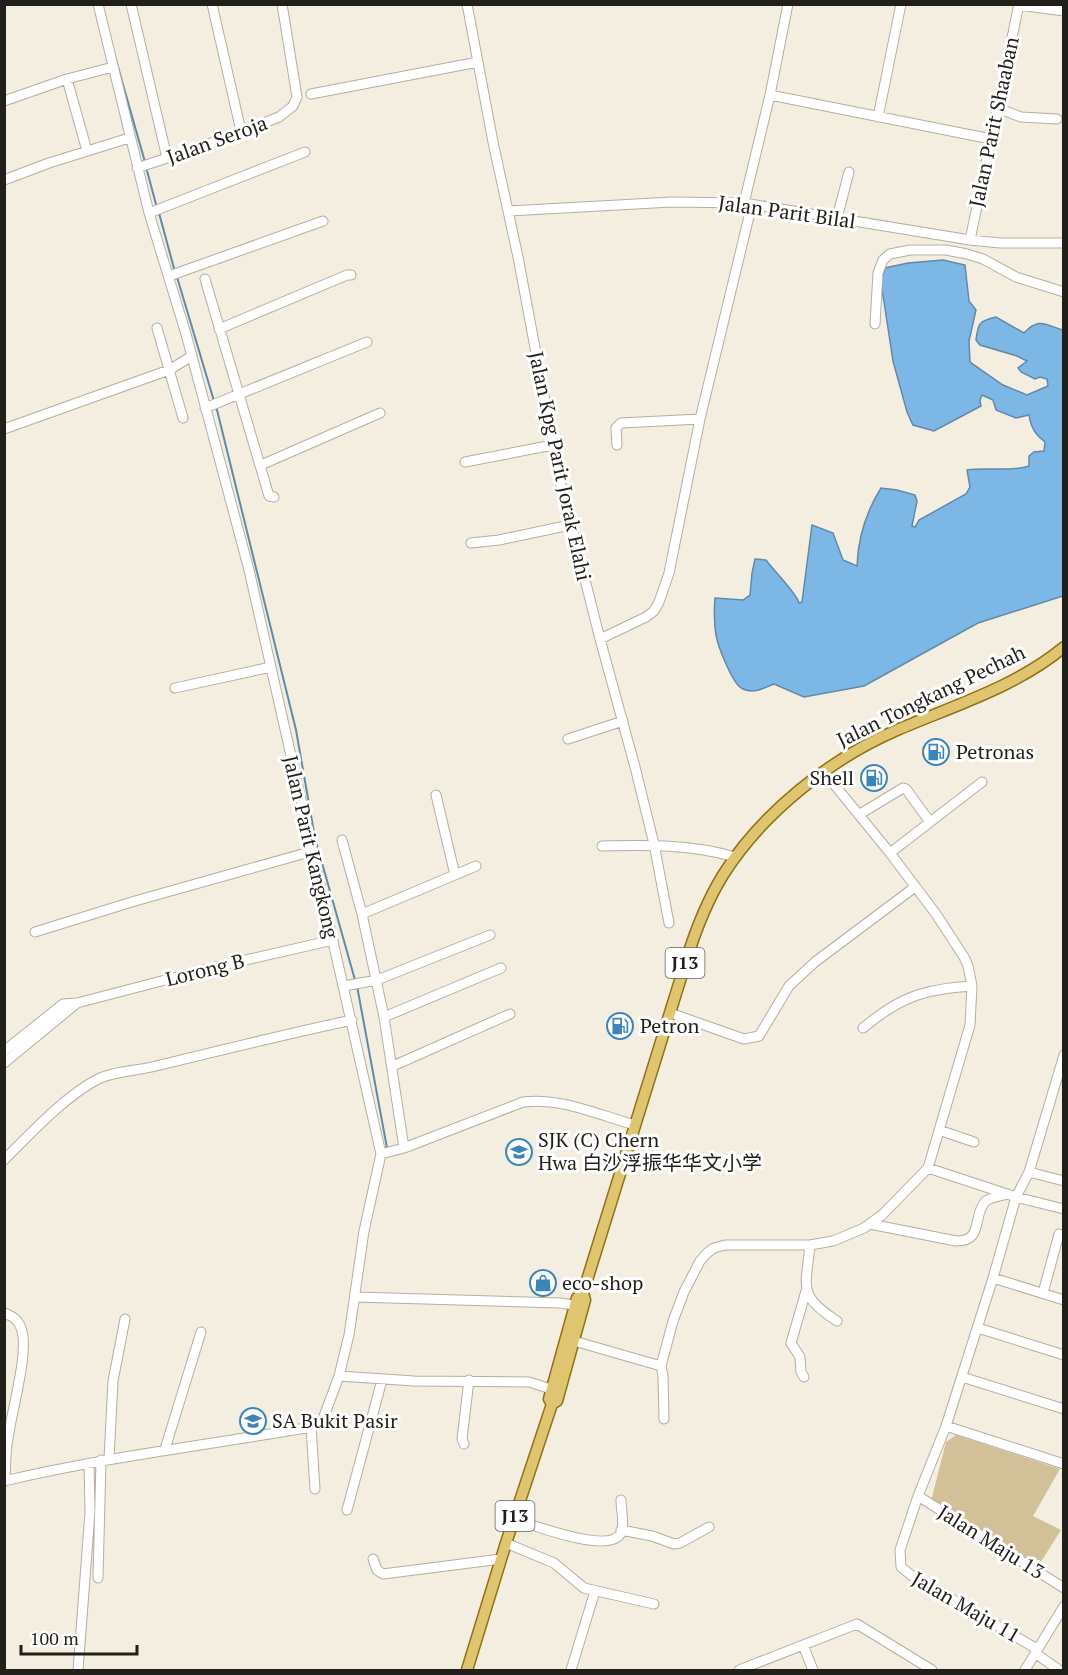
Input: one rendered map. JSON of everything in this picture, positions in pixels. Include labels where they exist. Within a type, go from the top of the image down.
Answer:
[{"type":"main road","name":"Jalan Tongkang Pechah","points":[[556,1390],[579,1306],[585,1300],[583,1293],[695,934],[704,912],[735,857],[768,821],[824,772],[872,742],[1016,678],[1064,647]]},
{"type":"main road","name":"Jalan Tongkang Pechah","points":[[466,1671],[552,1404],[549,1399],[556,1390],[574,1341],[579,1306]]},
{"type":"street","name":"Jalan Parit Kangkong","points":[[98,4],[129,138],[143,166],[154,211],[175,274],[192,356],[208,407],[241,541],[333,940],[348,986],[352,1020],[381,1154]]},
{"type":"street","points":[[131,4],[167,158]]},
{"type":"street","points":[[212,4],[241,131]]},
{"type":"street","name":"Jalan Seroja","points":[[143,166],[279,117],[293,106],[297,97],[282,4]]},
{"type":"street","name":"Jalan Kpg Parit Jorak Elahi","points":[[467,4],[473,63],[509,211],[549,446],[566,525],[600,639],[654,844],[669,923]]},
{"type":"street","points":[[600,639],[654,611],[669,573],[789,4]]},
{"type":"street","points":[[878,117],[902,4]]},
{"type":"street","points":[[1022,5],[1064,11]]},
{"type":"street","name":"Jalan Parit Shaaban","points":[[970,240],[990,139],[1000,110],[1022,5]]},
{"type":"street","points":[[311,94],[473,63]]},
{"type":"street","points":[[4,101],[67,79],[113,67]]},
{"type":"street","points":[[67,79],[87,151]]},
{"type":"street","points":[[770,95],[990,139]]},
{"type":"street","points":[[1000,110],[1021,117],[1057,119]]},
{"type":"street","points":[[4,180],[129,138]]},
{"type":"street","points":[[154,211],[305,152]]},
{"type":"street","points":[[837,218],[849,172]]},
{"type":"street","name":"Jalan Parit Bilal","points":[[509,211],[672,202],[748,203],[970,240],[1000,243],[1064,243]]},
{"type":"street","points":[[175,274],[323,221]]},
{"type":"street","points":[[875,324],[879,273],[883,260],[890,254],[910,250],[946,250],[967,254],[1016,277],[1064,292]]},
{"type":"street","points":[[219,329],[351,275]]},
{"type":"street","points":[[205,279],[269,496],[274,498]]},
{"type":"street","points":[[157,328],[183,418]]},
{"type":"street","points":[[208,407],[367,342]]},
{"type":"street","points":[[4,429],[169,370],[192,356]]},
{"type":"street","points":[[261,465],[380,413]]},
{"type":"street","points":[[617,445],[616,428],[621,423],[700,419]]},
{"type":"street","points":[[465,462],[549,446]]},
{"type":"street","points":[[471,543],[499,540],[566,525]]},
{"type":"street","points":[[175,688],[271,667]]},
{"type":"street","points":[[568,739],[622,722]]},
{"type":"street","points":[[664,1419],[661,1366],[678,1306],[700,1261],[714,1248],[725,1245],[810,1245],[833,1241],[870,1224],[928,1168],[970,1025],[972,986],[964,957],[936,914],[890,853],[824,772]]},
{"type":"street","points":[[890,853],[982,782]]},
{"type":"street","points":[[860,814],[903,788],[930,822]]},
{"type":"street","points":[[436,795],[455,875]]},
{"type":"street","points":[[342,840],[377,980],[393,1066],[404,1148]]},
{"type":"street","points":[[602,846],[654,844],[710,850],[735,857]]},
{"type":"street","points":[[35,932],[313,851]]},
{"type":"street","points":[[362,914],[476,866]]},
{"type":"street","points":[[670,1013],[744,1039],[759,1036],[789,986],[815,962],[915,887]]},
{"type":"street","points":[[348,986],[377,980],[490,935]]},
{"type":"street","name":"Lorong B","points":[[45,1023],[77,1003],[333,940]]},
{"type":"street","points":[[384,1017],[501,968]]},
{"type":"street","points":[[863,1028],[883,1011],[914,995],[943,988],[972,986]]},
{"type":"street","points":[[393,1066],[510,1014]]},
{"type":"street","points":[[4,1160],[72,1097],[100,1078],[352,1020]]},
{"type":"street","points":[[4,1051],[45,1023]]},
{"type":"street","points":[[4,1063],[45,1023]]},
{"type":"street","points":[[918,1496],[946,1426],[978,1328],[993,1278],[1012,1196],[1029,1172],[1064,1055]]},
{"type":"street","points":[[1053,1089],[1064,1092]]},
{"type":"street","points":[[4,1313],[14,1317],[22,1328],[23,1338],[20,1378],[7,1441],[5,1481],[165,1449],[311,1427],[323,1419],[339,1376],[349,1335],[364,1231],[381,1154],[404,1148],[523,1102],[535,1100],[561,1104],[635,1125]]},
{"type":"street","points":[[939,1130],[974,1142]]},
{"type":"street","points":[[928,1168],[1012,1196],[1064,1209]]},
{"type":"street","points":[[1029,1172],[1064,1181]]},
{"type":"street","points":[[870,1224],[965,1241],[973,1235],[984,1203],[992,1198],[1012,1196]]},
{"type":"street","points":[[1043,1293],[1059,1234]]},
{"type":"street","points":[[804,1377],[801,1372],[800,1357],[791,1343],[806,1292],[810,1245]]},
{"type":"street","points":[[993,1278],[1064,1300]]},
{"type":"street","points":[[806,1292],[813,1303],[837,1321]]},
{"type":"street","points":[[355,1297],[579,1306]]},
{"type":"street","points":[[98,1578],[105,1460],[113,1381],[125,1319]]},
{"type":"street","points":[[978,1328],[1064,1355]]},
{"type":"street","points":[[165,1449],[201,1332]]},
{"type":"street","points":[[574,1341],[661,1366]]},
{"type":"street","points":[[339,1376],[382,1380],[529,1382],[556,1390]]},
{"type":"street","points":[[962,1377],[1064,1409]]},
{"type":"street","points":[[347,1510],[382,1380]]},
{"type":"street","points":[[464,1444],[462,1439],[469,1380]]},
{"type":"street","points":[[946,1426],[1064,1464]]},
{"type":"street","points":[[311,1427],[315,1489]]},
{"type":"street","points":[[78,1671],[90,1512],[89,1463]]},
{"type":"street","name":"Jalan Maju 11","points":[[918,1496],[900,1550],[901,1567],[1036,1651],[1059,1671]]},
{"type":"street","name":"Jalan Maju 13","points":[[918,1496],[1064,1588]]},
{"type":"street","points":[[514,1519],[588,1540],[609,1542],[616,1539],[621,1530],[621,1500]]},
{"type":"street","points":[[621,1530],[680,1544],[709,1527]]},
{"type":"street","points":[[506,1543],[554,1563],[584,1588],[654,1604]]},
{"type":"street","points":[[374,1559],[377,1570],[383,1574],[501,1559]]},
{"type":"street","points":[[571,1671],[595,1591]]},
{"type":"street","points":[[1025,1671],[1064,1606]]},
{"type":"street","points":[[738,1671],[857,1624],[932,1671]]},
{"type":"street","points":[[803,1645],[813,1671]]},
{"type":"shaded area","points":[[956,1435],[1060,1469],[1033,1516],[1061,1530],[1037,1568],[931,1501],[946,1442]]},
{"type":"water","points":[[943,260],[965,265],[969,301],[976,310],[969,341],[970,362],[1003,385],[1027,395],[1048,386],[1047,379],[1040,377],[1035,379],[1021,372],[1018,368],[1027,361],[980,345],[976,340],[980,324],[996,317],[1024,333],[1038,324],[1063,330],[1063,596],[978,623],[864,686],[804,697],[774,684],[755,691],[743,689],[735,681],[717,640],[715,598],[743,600],[750,595],[755,559],[766,560],[799,603],[802,602],[812,525],[833,533],[843,560],[857,566],[864,525],[881,488],[915,495],[917,501],[912,526],[915,527],[919,520],[966,494],[970,487],[967,470],[1014,469],[1029,466],[1029,456],[1034,452],[1044,451],[1045,442],[1034,430],[1029,415],[1016,418],[996,410],[993,400],[982,395],[981,406],[934,431],[913,425],[907,412],[893,361],[881,282],[885,268],[908,263]]},
{"type":"waterway","points":[[116,60],[145,162]]},
{"type":"waterway","points":[[146,167],[157,208]]},
{"type":"waterway","points":[[159,213],[175,272]]},
{"type":"waterway","points":[[177,277],[214,401]]},
{"type":"waterway","points":[[216,406],[296,730],[315,838],[355,980]]},
{"type":"waterway","points":[[357,986],[387,1148]]},
{"type":"place","name":"Petronas","points":[[936,752]]},
{"type":"place","name":"Shell","points":[[874,778]]},
{"type":"place","name":"Petron","points":[[620,1026]]},
{"type":"place","name":"SJK (C) Chern Hwa 白沙浮振华华文小学","points":[[519,1152]]},
{"type":"place","name":"eco-shop","points":[[543,1283]]},
{"type":"place","name":"SA Bukit Pasir","points":[[253,1421]]}]
